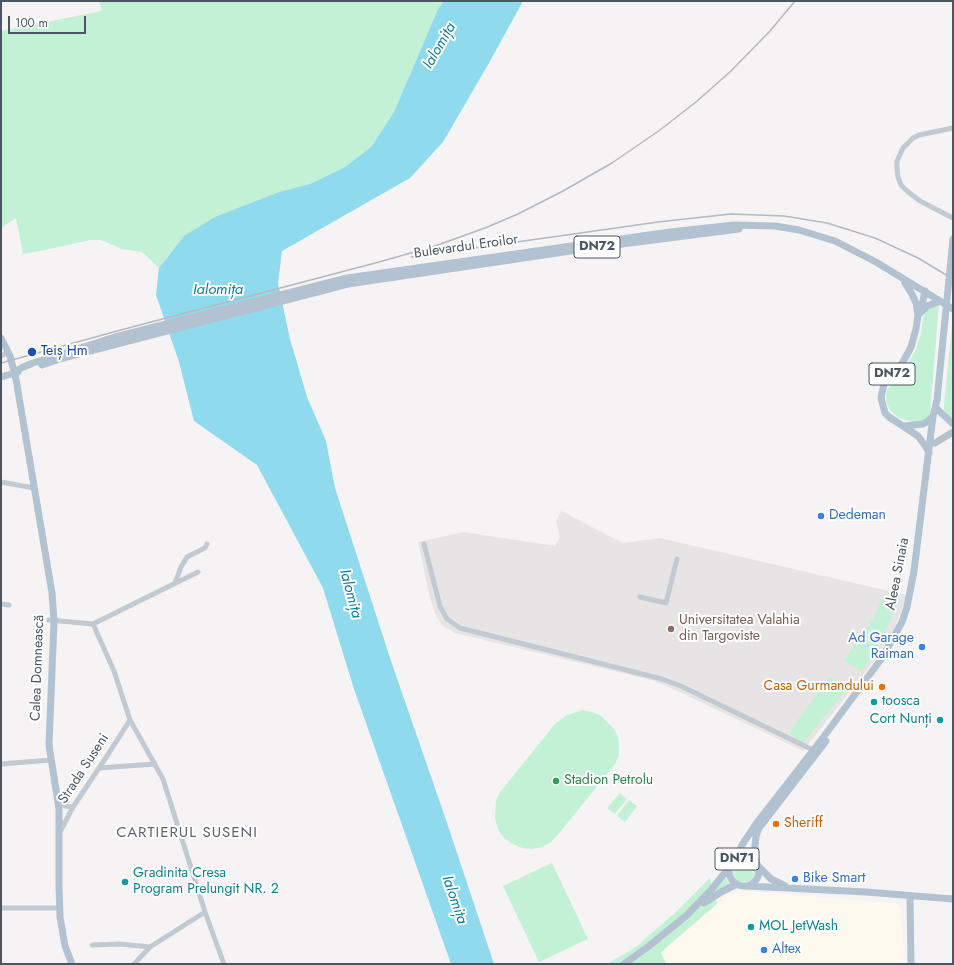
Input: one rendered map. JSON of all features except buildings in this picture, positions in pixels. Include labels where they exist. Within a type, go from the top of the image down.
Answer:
[{"type":"main road","name":"Bulevardul Eroilor","points":[[1,377],[14,373],[33,363],[316,288],[346,278],[719,226],[775,226],[799,230],[835,241],[863,254],[923,289],[940,301]]},
{"type":"main road","name":"Bulevardul Eroilor","points":[[316,288],[709,232],[734,229],[754,229],[776,230],[799,234],[834,245],[861,258],[905,283],[923,289]]},
{"type":"main road","name":"Aleea Sinaia","points":[[687,915],[711,890],[733,862],[759,820],[882,658],[904,617],[914,571],[930,453],[933,416],[936,408],[953,239]]},
{"type":"main road","name":"DN72","points":[[905,283],[912,294],[920,313]]},
{"type":"main road","name":"DN72","points":[[916,302],[923,289]]},
{"type":"main road","name":"DN72","points":[[923,289],[920,313],[911,347],[903,362],[889,377],[882,391],[881,398],[885,412],[894,421],[918,436],[930,453]]},
{"type":"main road","name":"DN72","points":[[940,301],[953,309]]},
{"type":"main road","points":[[920,313],[927,306],[940,301]]},
{"type":"main road","points":[[1,338],[9,352],[14,373]]},
{"type":"main road","name":"Calea Domnească","points":[[14,373],[14,391],[50,581],[52,620],[48,739],[59,833],[57,908]]},
{"type":"main road","name":"Calea Domnească","points":[[14,373],[32,487]]},
{"type":"main road","name":"Aleea Sinaia","points":[[747,886],[755,882],[759,869],[754,851],[757,833],[890,652],[910,611],[919,571],[935,443],[937,416],[936,408]]},
{"type":"main road","points":[[936,408],[953,424]]},
{"type":"main road","points":[[904,426],[923,424],[933,416]]},
{"type":"main road","points":[[935,443],[953,432]]},
{"type":"main road","name":"Calea Domnească","points":[[50,760],[59,801],[57,908],[69,962]]},
{"type":"main road","name":"DN71","points":[[747,886],[737,884],[733,881],[730,874],[733,862],[743,857],[752,859],[757,864]]},
{"type":"main road","points":[[757,864],[771,879],[791,888]]},
{"type":"main road","points":[[624,964],[715,895],[737,884]]},
{"type":"main road","points":[[747,886],[953,899]]},
{"type":"main road","points":[[910,896],[911,964]]},
{"type":"street","points":[[952,130],[926,133],[913,138],[903,148],[897,161],[897,168],[898,177],[907,191],[920,201],[953,218]]},
{"type":"street","points":[[1,356],[9,352]]},
{"type":"street","points":[[1,482],[32,487]]},
{"type":"street","points":[[176,583],[181,566],[187,558],[205,548],[207,544]]},
{"type":"street","points":[[424,544],[440,606],[447,619],[460,628],[662,679],[683,687],[813,750]]},
{"type":"street","points":[[640,597],[666,603],[677,559]]},
{"type":"street","points":[[52,620],[93,624],[198,572]]},
{"type":"street","points":[[1,604],[9,605]]},
{"type":"street","points":[[93,624],[114,671],[130,720],[163,779],[224,964]]},
{"type":"street","name":"Strada Suseni","points":[[59,833],[73,807],[130,720]]},
{"type":"street","points":[[1,764],[50,760]]},
{"type":"street","points":[[99,768],[155,764]]},
{"type":"street","points":[[59,801],[66,806],[73,807]]},
{"type":"street","points":[[58,816],[68,816]]},
{"type":"street","points":[[1,908],[57,908]]},
{"type":"street","points":[[134,964],[150,946],[206,912]]},
{"type":"street","points":[[92,945],[120,944],[150,946]]},
{"type":"shaded area","name":"Universitatea Valahia din Targoviste","points":[[561,511],[623,543],[660,538],[906,595],[904,604],[896,625],[883,647],[867,670],[803,751],[669,687],[651,680],[455,633],[443,626],[436,616],[430,598],[418,542],[464,532],[555,546],[560,537],[556,522]]},
{"type":"shaded area","points":[[746,891],[895,903],[899,906],[901,911],[905,964],[666,964],[661,953],[726,896]]},
{"type":"green space","points":[[99,1],[444,1],[438,9],[394,112],[372,146],[345,167],[310,184],[279,192],[184,236],[159,268],[142,252],[122,249],[101,240],[90,240],[23,254],[16,218],[1,228],[1,31],[102,11]]},
{"type":"green space","points":[[933,305],[939,305],[930,413],[924,421],[912,422],[899,418],[890,410],[887,404],[887,390],[909,362],[916,349],[921,333],[924,312]]},
{"type":"green space","points":[[953,315],[953,420],[944,410],[944,405]]},
{"type":"green space","points":[[884,595],[899,600],[883,636],[862,671],[844,661],[874,618]]},
{"type":"green space","points":[[830,677],[847,688],[804,742],[791,736],[790,731]]},
{"type":"green space","name":"Stadion Petrolu","points":[[583,710],[600,715],[614,729],[618,737],[619,746],[619,755],[615,764],[551,842],[542,847],[532,849],[522,848],[513,844],[504,838],[498,829],[495,819],[496,800],[501,791],[555,724],[567,715]]},
{"type":"green space","points":[[620,793],[627,799],[615,814],[607,808]]},
{"type":"green space","points":[[629,800],[637,806],[625,822],[617,816]]},
{"type":"green space","points":[[744,860],[752,863],[755,871],[752,879],[744,882],[736,879],[733,871],[736,863]]},
{"type":"green space","points":[[552,863],[588,939],[539,962],[503,886]]},
{"type":"green space","points":[[725,877],[731,886],[714,894],[717,904],[661,952],[666,964],[607,964],[636,947],[676,912],[710,878],[713,889]]},
{"type":"water","name":"Ialomița","points":[[444,1],[523,1],[443,142],[410,178],[282,251],[278,283],[290,339],[307,397],[326,441],[335,488],[390,658],[494,964],[451,964],[354,689],[323,588],[257,465],[194,421],[179,362],[156,295],[159,268],[184,236],[215,217],[279,192],[310,184],[345,167],[372,146],[394,112],[438,9]]},
{"type":"railway","points":[[1,363],[432,247],[485,228],[518,214],[563,191],[612,163],[660,130],[696,102],[731,71],[770,31],[795,1]]},
{"type":"railway","points":[[411,257],[658,222],[731,214],[784,216],[827,223],[875,238],[918,258],[953,279]]},
{"type":"place","name":"Teiș Hm","points":[[32,352]]},
{"type":"place","name":"Dedeman","points":[[821,516]]},
{"type":"place","name":"Universitatea Valahia din Targoviste","points":[[671,629]]},
{"type":"place","name":"Ad Garage Raiman","points":[[922,647]]},
{"type":"place","name":"Casa Gurmandului","points":[[882,687]]},
{"type":"place","name":"toosca","points":[[874,702]]},
{"type":"place","name":"Cort Nunți","points":[[940,720]]},
{"type":"place","name":"Stadion Petrolu","points":[[556,781]]},
{"type":"place","name":"Sheriff","points":[[776,824]]},
{"type":"place","name":"Bike Smart","points":[[795,879]]},
{"type":"place","name":"Gradinita Cresa Program Prelungit NR. 2","points":[[125,882]]},
{"type":"place","name":"MOL JetWash","points":[[751,927]]},
{"type":"place","name":"Altex","points":[[764,950]]},
{"type":"district","name":"CARTIERUL SUSENI","points":[[187,833]]}]
